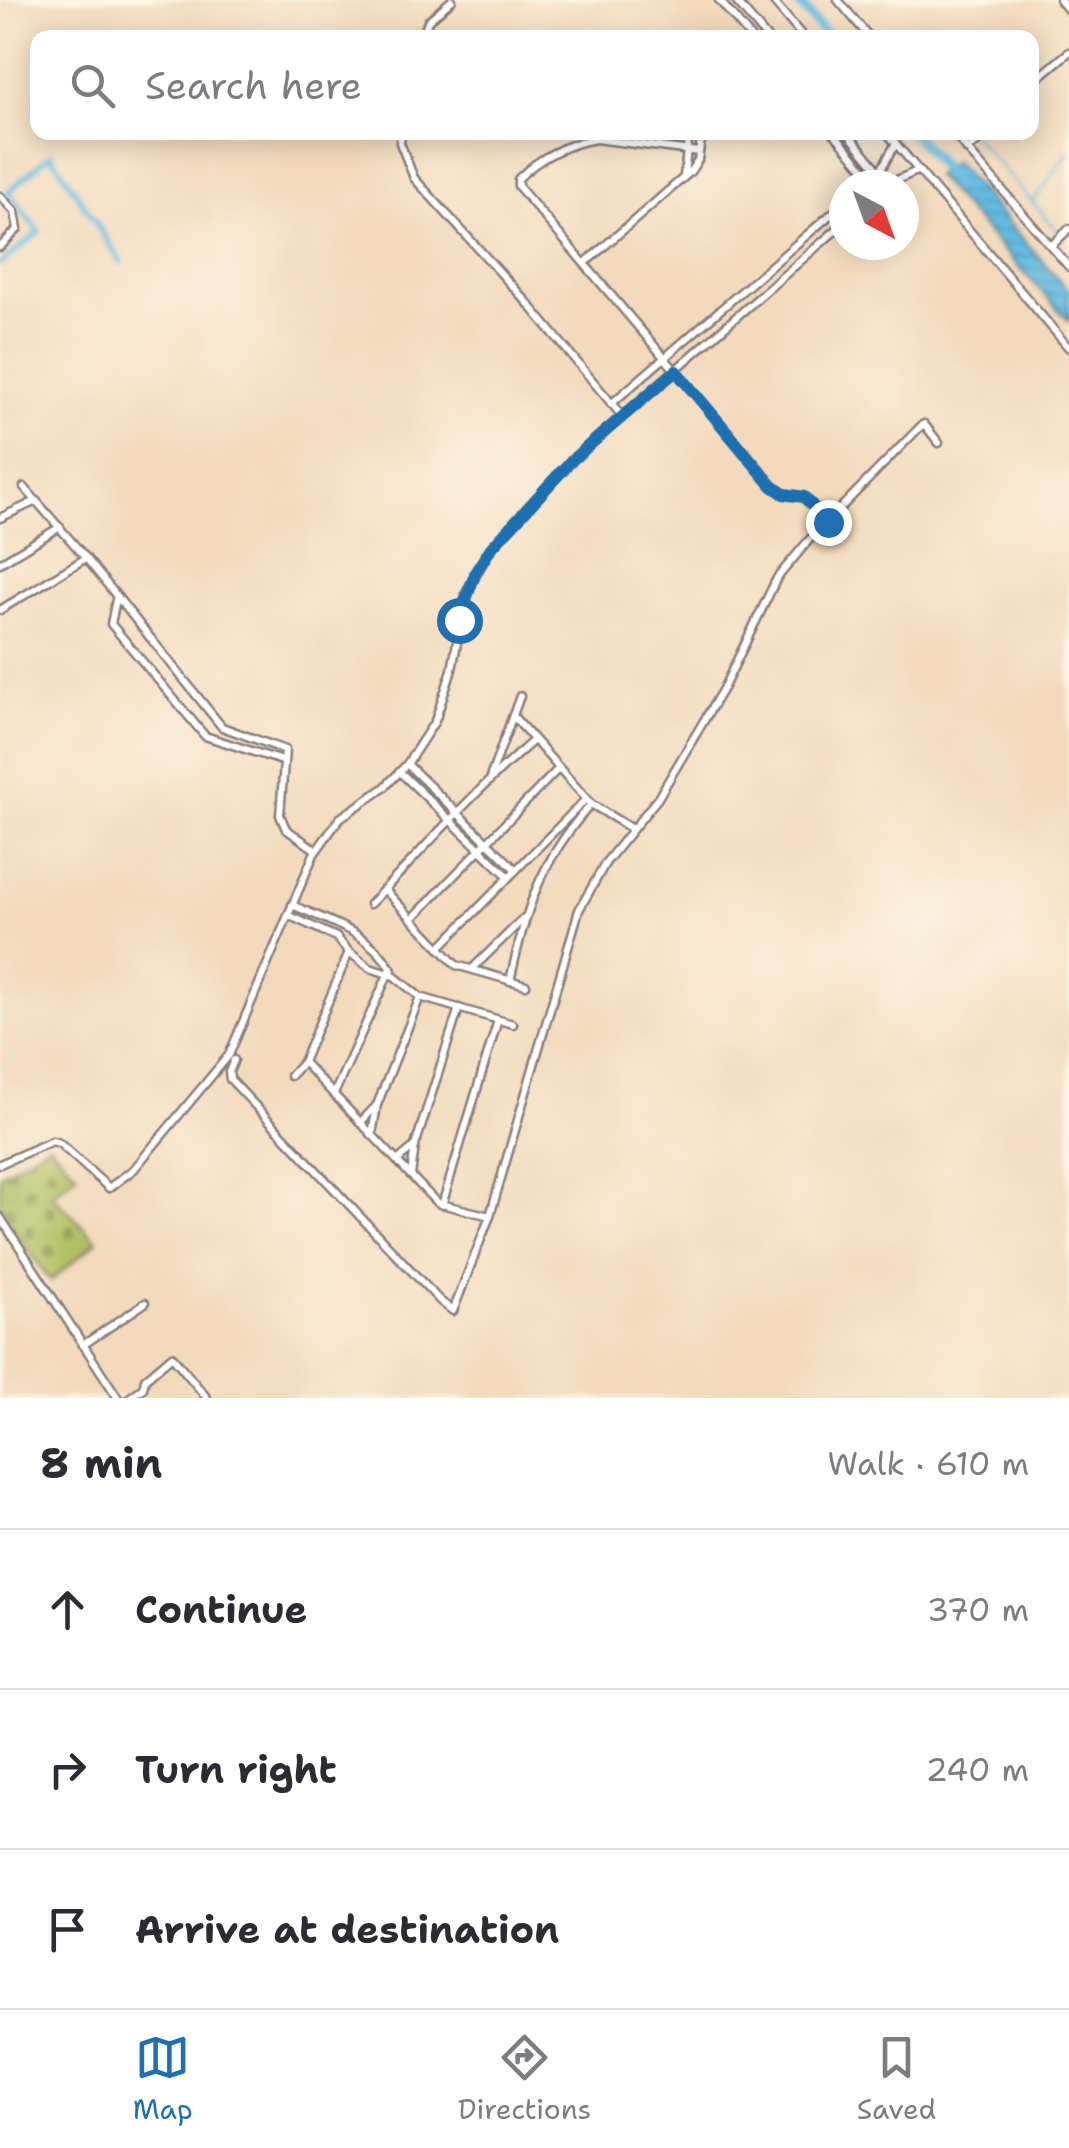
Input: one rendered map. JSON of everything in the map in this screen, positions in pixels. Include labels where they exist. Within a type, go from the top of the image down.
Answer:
[{"type":"street","points":[[425,30],[428,21],[452,0]]},
{"type":"street","points":[[719,0],[744,30]]},
{"type":"street","points":[[734,0],[760,30]]},
{"type":"street","points":[[772,0],[797,30]]},
{"type":"street","points":[[838,0],[863,30]]},
{"type":"street","points":[[1060,0],[1069,12]]},
{"type":"street","points":[[1039,77],[1069,52]]},
{"type":"street","points":[[400,140],[410,170],[623,416]]},
{"type":"street","points":[[588,140],[535,164],[518,179],[518,186],[772,486],[784,494],[804,497],[828,522]]},
{"type":"street","points":[[604,140],[699,152]]},
{"type":"street","points":[[684,178],[688,140]]},
{"type":"street","points":[[585,263],[684,178],[696,165],[701,140]]},
{"type":"street","points":[[840,140],[868,170]]},
{"type":"street","points":[[852,140],[870,170]]},
{"type":"street","points":[[893,140],[916,170]]},
{"type":"street","points":[[959,140],[1066,264],[1054,270]]},
{"type":"street","points":[[968,150],[980,140]]},
{"type":"street","points":[[881,170],[896,143]]},
{"type":"street","points":[[919,173],[1069,348]]},
{"type":"street","points":[[0,196],[15,212],[18,228],[0,246]]},
{"type":"street","points":[[612,403],[829,216]]},
{"type":"street","points":[[1051,246],[1064,235]]},
{"type":"street","points":[[0,1164],[52,1142],[60,1144],[110,1188],[166,1134],[229,1055],[316,850],[340,818],[384,788],[408,764],[435,721],[446,693],[459,620],[476,571],[491,548],[572,460],[829,236]]},
{"type":"street","points":[[234,1060],[230,1079],[440,1301],[448,1308],[457,1306],[490,1216],[579,910],[606,862],[658,798],[724,687],[782,570],[924,424],[939,444]]},
{"type":"street","points":[[24,487],[222,727],[284,750],[280,815],[286,829],[316,850]]},
{"type":"street","points":[[0,518],[36,501]]},
{"type":"street","points":[[0,563],[60,527]]},
{"type":"street","points":[[0,610],[86,558]]},
{"type":"street","points":[[116,598],[111,624],[205,736],[282,761]]},
{"type":"street","points":[[490,777],[520,696]]},
{"type":"street","points":[[514,718],[589,801],[632,829]]},
{"type":"street","points":[[218,740],[222,727]]},
{"type":"street","points":[[370,904],[452,822],[490,777],[534,740]]},
{"type":"street","points":[[408,764],[516,870]]},
{"type":"street","points":[[412,919],[560,768]]},
{"type":"street","points":[[400,772],[509,877]]},
{"type":"street","points":[[439,948],[589,801]]},
{"type":"street","points":[[510,980],[525,917],[546,863],[589,801]]},
{"type":"street","points":[[384,889],[456,965],[526,986]]},
{"type":"street","points":[[292,905],[341,926],[372,946],[390,973]]},
{"type":"street","points":[[288,915],[336,937],[349,952],[390,973],[420,997],[513,1024]]},
{"type":"street","points":[[472,970],[525,917]]},
{"type":"street","points":[[336,937],[341,926]]},
{"type":"street","points":[[290,1076],[303,1062],[349,952]]},
{"type":"street","points":[[334,1095],[390,973]]},
{"type":"street","points":[[372,1136],[377,1104],[420,997]]},
{"type":"street","points":[[411,1176],[415,1146],[459,1008]]},
{"type":"street","points":[[442,1206],[498,1020]]},
{"type":"street","points":[[303,1062],[442,1206],[490,1216]]},
{"type":"street","points":[[360,1123],[377,1104]]},
{"type":"street","points":[[396,1161],[415,1146]]},
{"type":"street","points":[[0,1216],[118,1398]]},
{"type":"street","points":[[83,1345],[145,1303]]},
{"type":"street","points":[[129,1398],[172,1356],[207,1398]]},
{"type":"green space","points":[[49,1144],[77,1174],[52,1195],[97,1241],[51,1281],[0,1203],[0,1175]]},
{"type":"water","points":[[954,161],[1069,291],[1069,321],[935,176]]},
{"type":"waterway","points":[[796,0],[822,30]]},
{"type":"waterway","points":[[919,140],[952,178]]},
{"type":"waterway","points":[[977,140],[1059,232]]},
{"type":"waterway","points":[[1032,203],[1069,152]]},
{"type":"waterway","points":[[0,264],[39,232],[8,192],[51,154],[121,262]]},
{"type":"route","points":[[459,620],[466,593],[491,548],[572,460],[676,371],[772,486],[784,494],[804,497],[828,522]]}]
